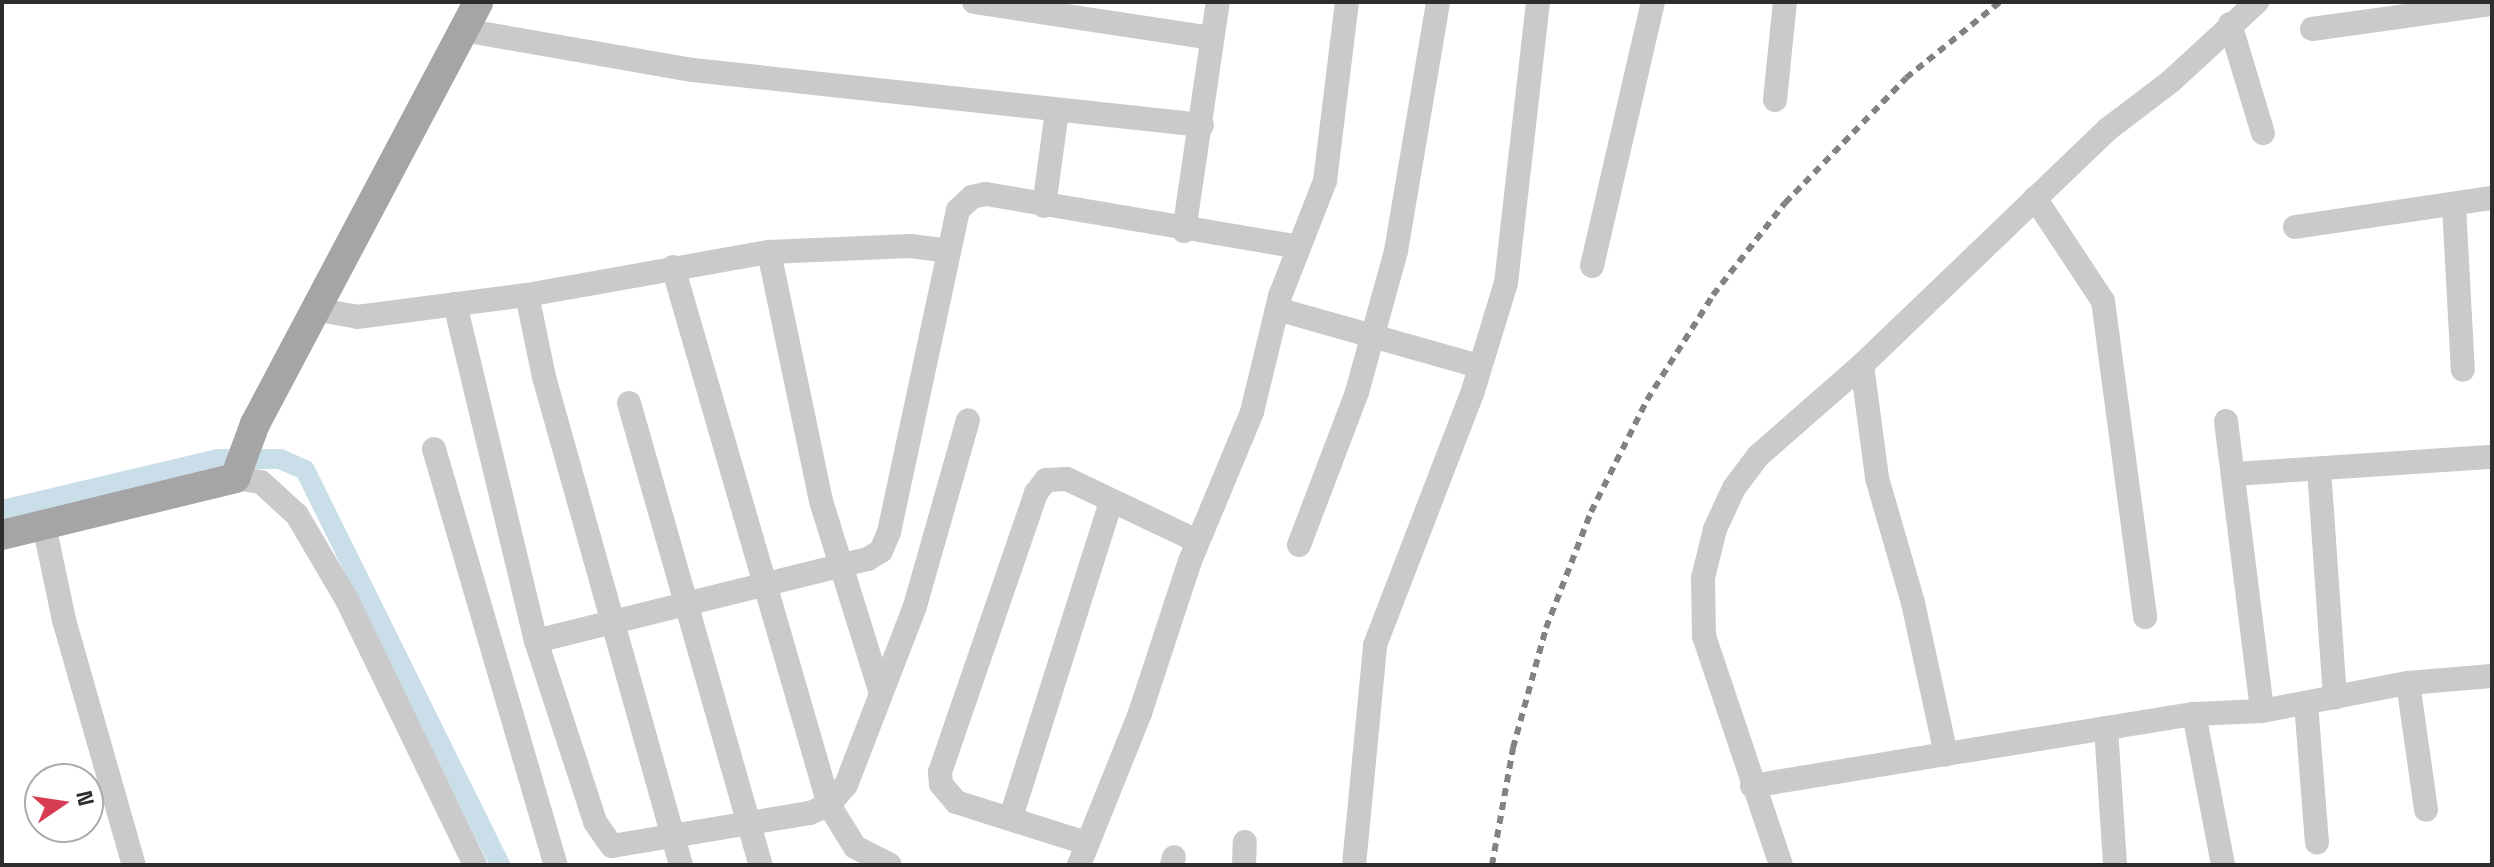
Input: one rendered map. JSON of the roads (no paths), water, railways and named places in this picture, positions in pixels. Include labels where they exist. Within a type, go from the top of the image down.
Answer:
[{"type":"main road","points":[[2,535],[242,464],[255,424],[319,310],[478,2]]},
{"type":"street","points":[[974,2],[1211,38]]},
{"type":"street","points":[[1184,231],[1218,2]]},
{"type":"street","points":[[1197,541],[1067,479],[1054,477],[1040,485],[940,772],[945,794],[956,802],[1011,817],[1082,854],[1140,713],[1197,541],[1252,412],[1277,309],[1325,181],[1347,2]]},
{"type":"street","points":[[1299,545],[1357,392],[1396,251],[1438,2]]},
{"type":"street","points":[[1354,865],[1375,645],[1394,586],[1442,477],[1506,283],[1538,2]]},
{"type":"street","points":[[1592,266],[1653,2]]},
{"type":"street","points":[[1775,100],[1785,2]]},
{"type":"street","points":[[1781,865],[1704,636],[1703,578],[1715,529],[1734,488],[1758,456],[1862,365],[2035,198],[2257,2]]},
{"type":"street","points":[[2312,29],[2492,4]]},
{"type":"street","points":[[2230,24],[2263,133]]},
{"type":"street","points":[[463,30],[693,70],[1202,125]]},
{"type":"street","points":[[1044,206],[1057,111]]},
{"type":"street","points":[[536,641],[875,556],[889,532],[958,210],[972,197],[986,194],[1184,231],[1298,247]]},
{"type":"street","points":[[2035,198],[2103,301],[2145,617]]},
{"type":"street","points":[[2295,227],[2492,198]]},
{"type":"street","points":[[2454,206],[2463,370]]},
{"type":"street","points":[[319,310],[357,317],[527,295],[769,252],[895,246],[949,251]]},
{"type":"street","points":[[769,252],[838,566],[880,691]]},
{"type":"street","points":[[673,267],[768,584],[829,805],[853,856],[890,865]]},
{"type":"street","points":[[527,295],[611,621],[681,865]]},
{"type":"street","points":[[455,304],[536,641],[605,840],[624,848],[745,821],[793,816],[829,805],[860,758],[880,691],[915,606],[968,420]]},
{"type":"street","points":[[1277,309],[1478,366]]},
{"type":"street","points":[[1862,365],[1877,478],[1913,603],[1946,754]]},
{"type":"street","points":[[629,403],[687,602],[745,821],[761,865]]},
{"type":"street","points":[[2226,421],[2262,711]]},
{"type":"street","points":[[434,449],[556,865]]},
{"type":"street","points":[[2234,474],[2492,457]]},
{"type":"street","points":[[242,464],[297,515],[347,600],[475,865]]},
{"type":"street","points":[[2319,469],[2335,697]]},
{"type":"street","points":[[1011,817],[1111,502]]},
{"type":"street","points":[[44,525],[64,620],[134,865]]},
{"type":"street","points":[[1752,786],[2194,714],[2262,711],[2408,683],[2492,676]]},
{"type":"street","points":[[2408,683],[2426,810]]},
{"type":"street","points":[[2306,703],[2317,843]]},
{"type":"street","points":[[2194,714],[2223,865]]},
{"type":"street","points":[[2106,728],[2115,865]]},
{"type":"waterway","points":[[2,510],[218,459],[280,459],[305,470],[500,865]]},
{"type":"railway","points":[[1492,865],[1513,748],[1546,628],[1591,512],[1647,400],[1713,295],[1785,203],[1906,78],[2000,2]]}]
